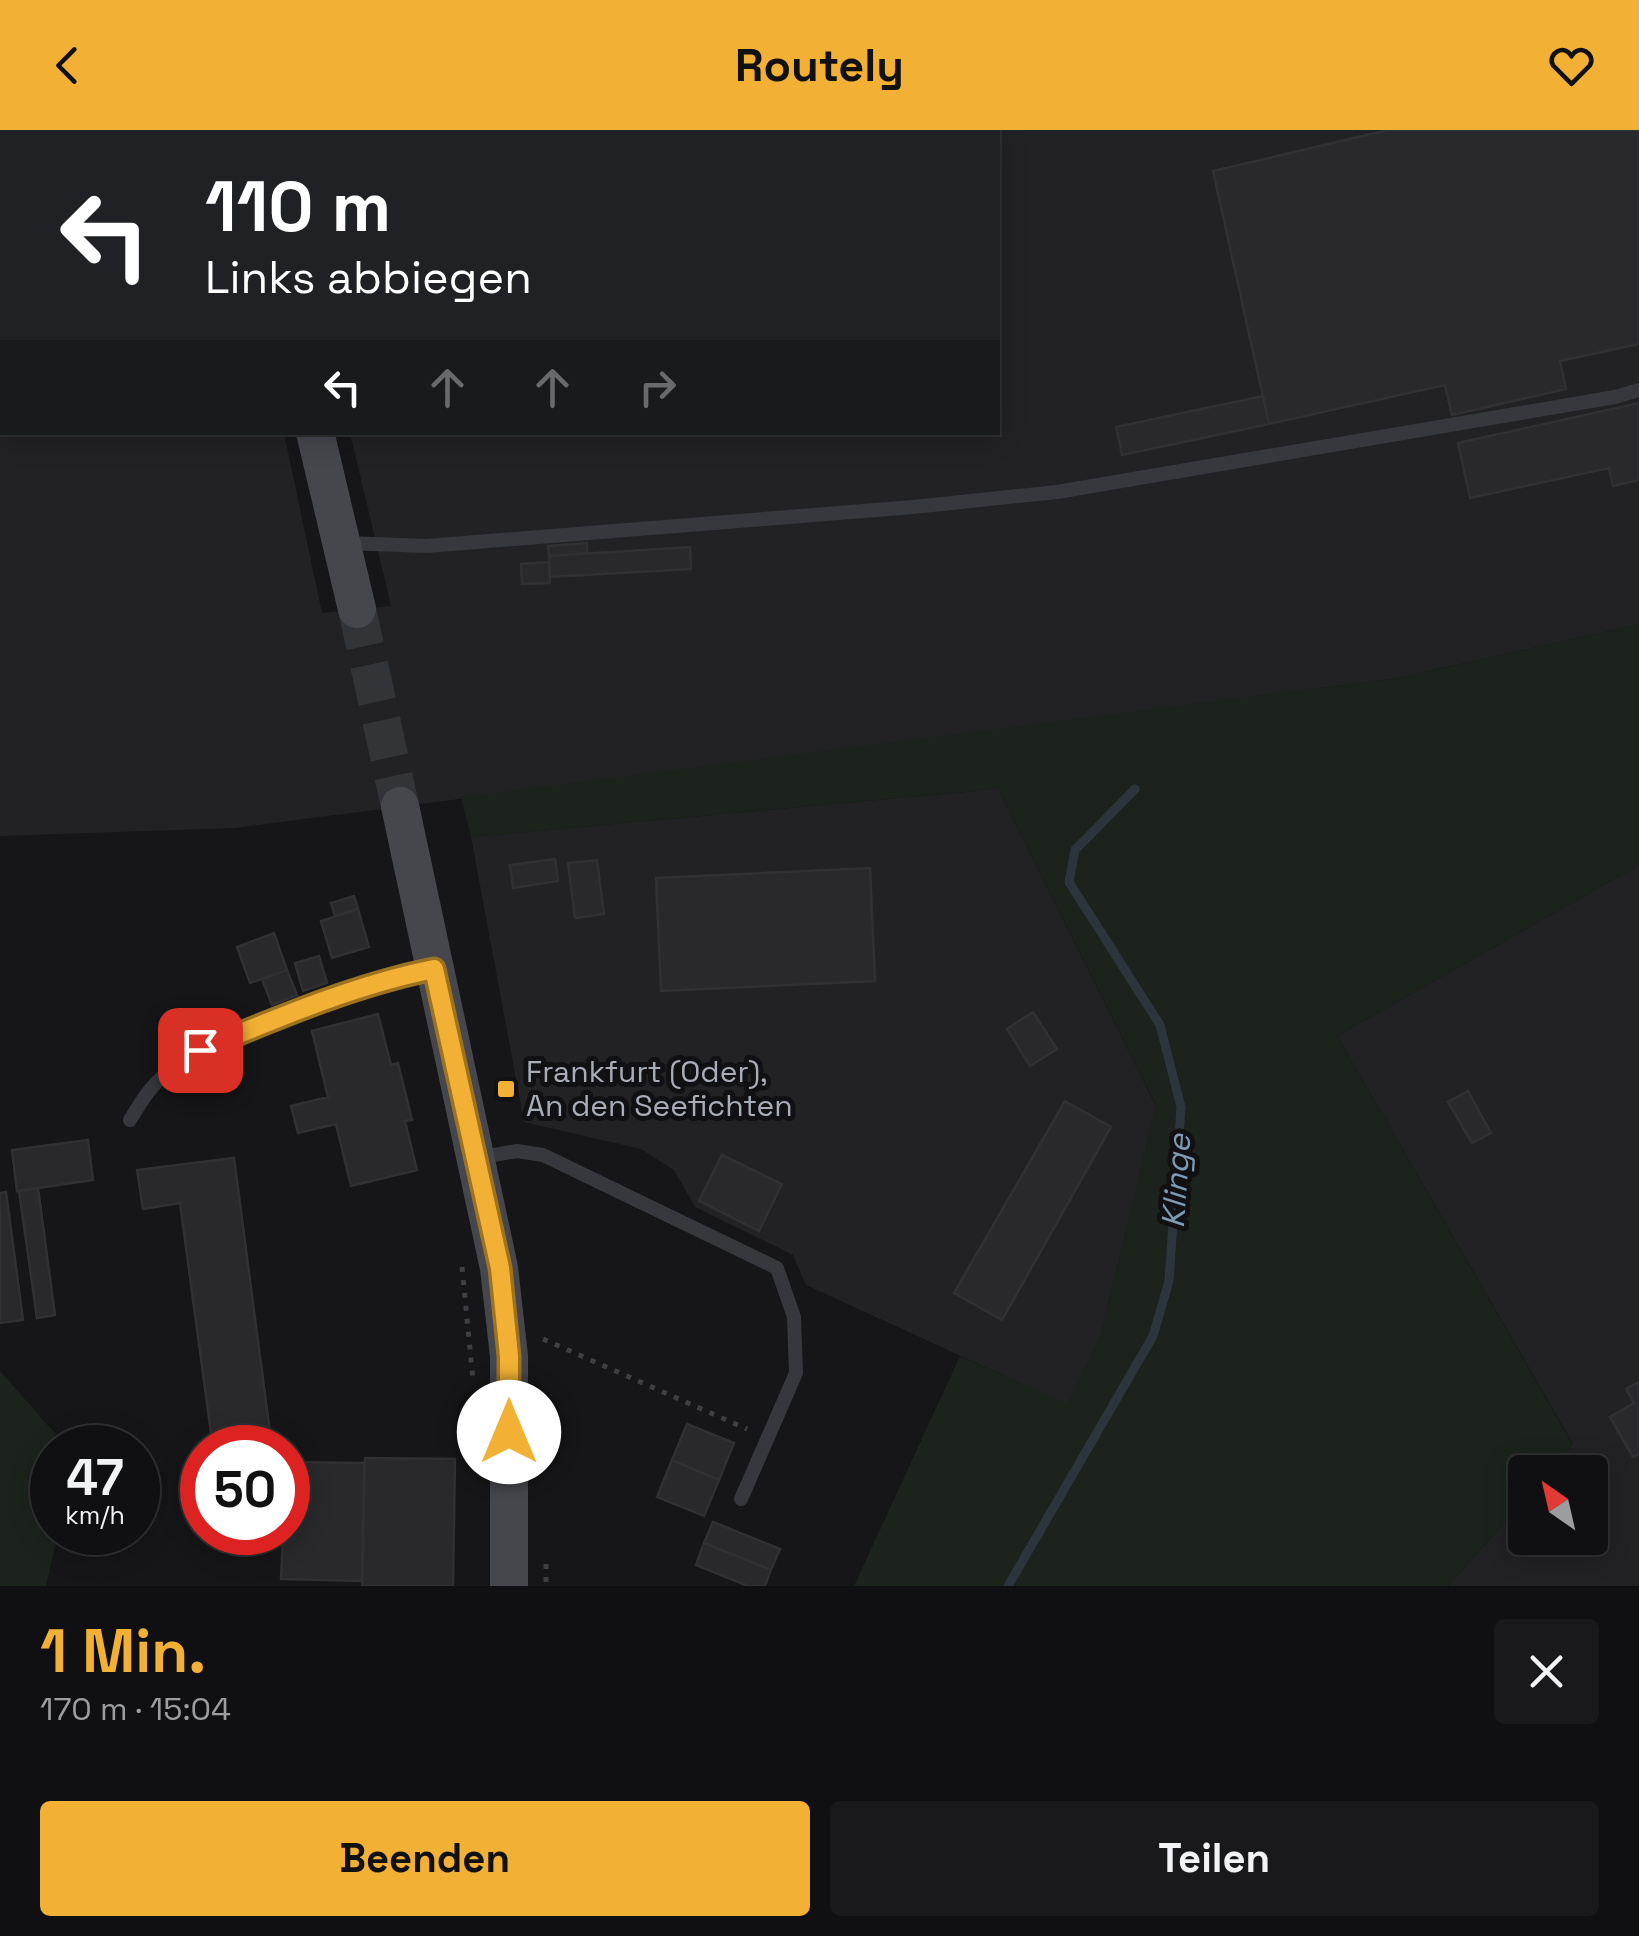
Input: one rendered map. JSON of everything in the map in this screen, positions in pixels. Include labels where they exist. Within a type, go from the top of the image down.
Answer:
[{"type":"main road","points":[[317,435],[356,610]]},
{"type":"main road","points":[[400,806],[500,1268],[509,1356],[509,1586]]},
{"type":"lane","points":[[340,542],[444,544],[1056,492],[1639,390]]},
{"type":"lane","points":[[130,1120],[145,1095],[167,1072],[200,1050],[282,1016],[406,974],[434,969]]},
{"type":"lane","points":[[476,1158],[517,1151],[544,1155],[777,1268],[794,1317],[796,1373],[741,1499]]},
{"type":"path","points":[[460,1253],[474,1391]]},
{"type":"path","points":[[543,1339],[768,1438]]},
{"type":"shaded area","points":[[1000,130],[1639,130],[1639,624],[1398,678],[234,828],[0,836],[0,435],[284,435],[322,613],[391,606],[350,435],[1000,435]]},
{"type":"shaded area","points":[[1639,624],[1639,865],[1337,1036],[1573,1445],[1564,1455],[1508,1455],[1508,1518],[1448,1586],[854,1586],[960,1356],[1068,1404],[1101,1335],[1156,1105],[998,789],[471,837],[461,797],[1398,678]]},
{"type":"shaded area","points":[[998,789],[1156,1106],[1101,1335],[1068,1405],[806,1285],[793,1255],[695,1207],[674,1170],[641,1149],[524,1122],[471,837]]},
{"type":"shaded area","points":[[1639,865],[1639,1586],[1448,1586],[1508,1518],[1508,1555],[1608,1555],[1608,1455],[1563,1455],[1573,1444],[1337,1036]]},
{"type":"shaded area","points":[[0,1371],[48,1425],[30,1425],[30,1555],[53,1555],[46,1586],[0,1586]]},
{"type":"building","points":[[1388,130],[1639,130],[1639,344],[1560,361],[1566,389],[1452,415],[1445,385],[1269,424],[1213,171]]},
{"type":"building","points":[[1263,396],[1269,424],[1122,455],[1116,427]]},
{"type":"building","points":[[1639,403],[1639,480],[1613,486],[1609,468],[1470,498],[1458,443]]},
{"type":"building","points":[[587,543],[587,553],[549,556],[548,546]]},
{"type":"building","points":[[690,547],[691,569],[550,577],[549,556]]},
{"type":"building","points":[[549,562],[550,583],[522,584],[521,564]]},
{"type":"building","points":[[555,859],[558,881],[513,888],[510,865]]},
{"type":"building","points":[[597,860],[604,914],[575,918],[568,863]]},
{"type":"building","points":[[870,868],[875,981],[661,991],[656,878]]},
{"type":"building","points":[[354,896],[358,909],[335,916],[331,903]]},
{"type":"building","points":[[358,909],[369,947],[332,958],[321,921]]},
{"type":"building","points":[[274,933],[287,970],[250,983],[237,947]]},
{"type":"building","points":[[319,956],[327,983],[303,991],[295,963]]},
{"type":"building","points":[[287,970],[297,995],[272,1005],[262,979]]},
{"type":"building","points":[[1033,1012],[1057,1049],[1030,1066],[1007,1029]]},
{"type":"building","points":[[378,1014],[391,1065],[398,1063],[412,1120],[405,1121],[417,1170],[351,1186],[336,1124],[298,1133],[291,1106],[328,1097],[312,1031]]},
{"type":"building","points":[[1468,1091],[1491,1133],[1472,1143],[1448,1102]]},
{"type":"building","points":[[1065,1101],[1111,1127],[1002,1320],[954,1293]]},
{"type":"building","points":[[88,1140],[93,1180],[17,1191],[12,1150]]},
{"type":"building","points":[[722,1155],[782,1184],[759,1231],[699,1201]]},
{"type":"building","points":[[234,1158],[269,1425],[210,1425],[180,1203],[143,1209],[137,1170]]},
{"type":"building","points":[[38,1188],[55,1315],[37,1318],[19,1191]]},
{"type":"building","points":[[6,1192],[23,1320],[0,1323],[0,1193]]},
{"type":"building","points":[[1639,1382],[1639,1454],[1633,1457],[1610,1417],[1634,1403],[1626,1389]]},
{"type":"building","points":[[687,1424],[734,1443],[719,1480],[672,1460]]},
{"type":"building","points":[[365,1458],[455,1459],[453,1586],[362,1586]]},
{"type":"building","points":[[672,1460],[719,1480],[704,1516],[657,1497]]},
{"type":"building","points":[[310,1462],[364,1463],[362,1581],[281,1579],[282,1555],[310,1555]]},
{"type":"building","points":[[713,1522],[780,1549],[771,1570],[704,1543]]},
{"type":"building","points":[[704,1543],[771,1570],[765,1586],[748,1586],[696,1565]]},
{"type":"waterway","name":"Klinge","points":[[1008,1586],[1153,1336],[1169,1281],[1181,1107],[1160,1025],[1069,882],[1075,850],[1135,789]]},
{"type":"tunnel","points":[[357,609],[400,806]]},
{"type":"place","name":"Frankfurt (Oder), An den Seefichten","points":[[506,1089]]},
{"type":"route","points":[[200,1050],[282,1016],[406,974],[434,969],[500,1268],[509,1356],[509,1432]]}]
